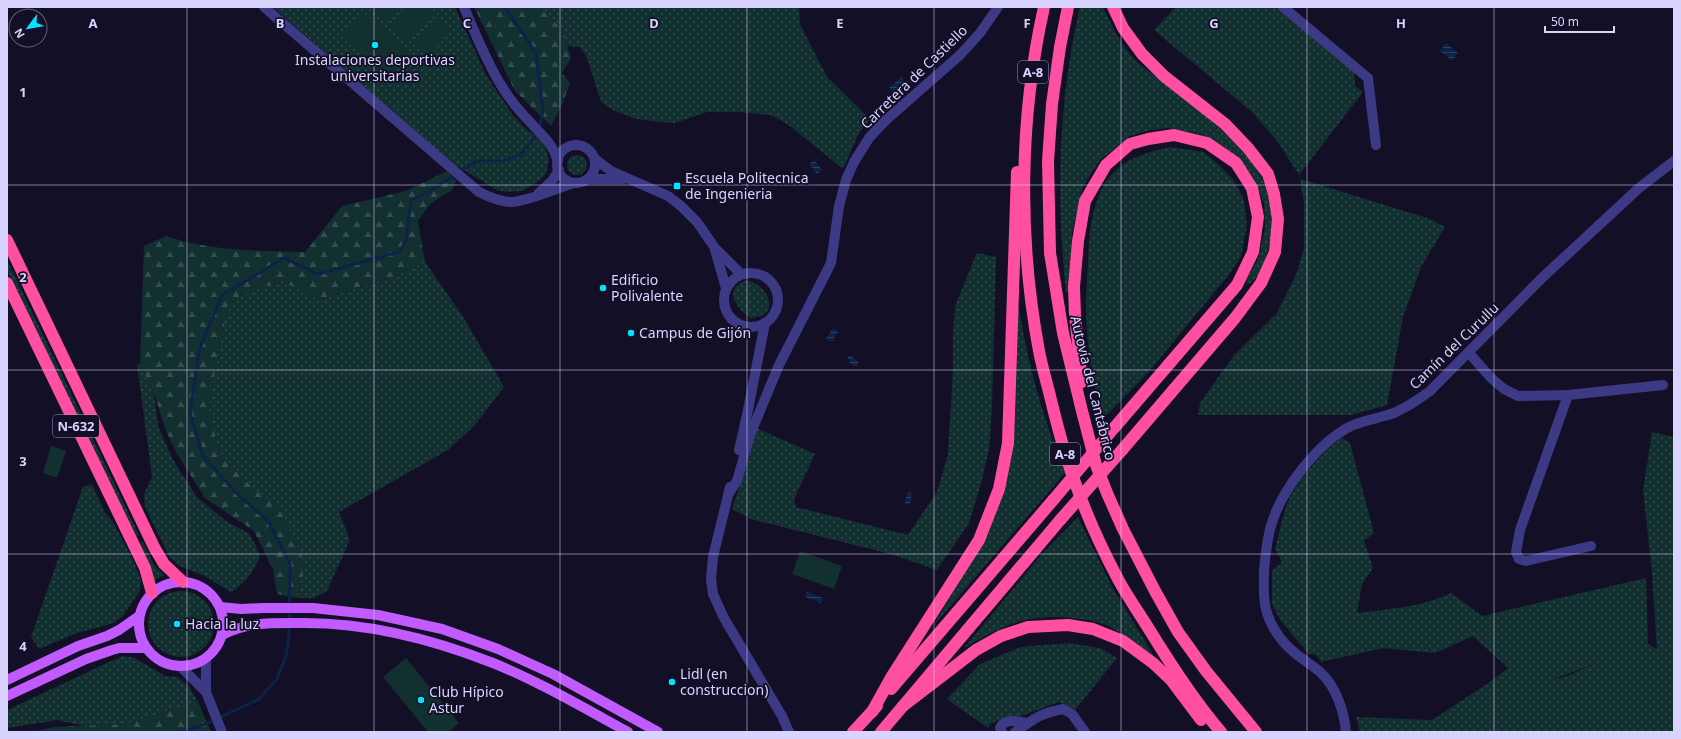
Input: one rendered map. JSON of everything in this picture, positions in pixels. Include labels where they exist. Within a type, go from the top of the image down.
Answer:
[{"type":"highway","points":[[872,712],[892,676],[979,540],[998,489],[1008,443],[1020,103],[1032,28],[1038,7]]},
{"type":"highway","name":"A-8","points":[[1044,7],[1039,29],[1028,108],[1025,170],[1025,228],[1029,284],[1041,359],[1057,423],[1074,480],[1119,580],[1172,666],[1210,720],[1221,732]]},
{"type":"highway","name":"Autovía del Cantábrico","points":[[1068,7],[1060,47],[1052,104],[1048,161],[1050,253],[1063,333],[1082,411],[1090,435],[1096,465],[1123,529],[1178,632],[1206,671],[1256,732]]},
{"type":"highway","points":[[881,732],[1061,519],[1235,318],[1261,284],[1275,252],[1278,219],[1274,194],[1268,174],[1252,153],[1225,124],[1164,76],[1142,54],[1123,28],[1113,7]]},
{"type":"highway","points":[[854,732],[1237,285],[1253,252],[1258,217],[1252,188],[1236,163],[1207,143],[1174,135],[1148,139],[1130,144],[1106,165],[1085,201],[1078,241],[1074,287],[1079,363],[1090,435]]},
{"type":"highway","name":"N-632","points":[[7,240],[154,547],[164,564],[183,582]]},
{"type":"highway","name":"N-632","points":[[7,283],[145,568],[152,593]]},
{"type":"highway","points":[[902,706],[976,650],[1001,636],[1028,627],[1068,625],[1093,629],[1123,641],[1153,663],[1171,680],[1211,732]]},
{"type":"main road","name":"N-632","points":[[152,593],[171,583],[183,582],[205,589],[214,598],[220,607],[224,622],[222,635],[215,651],[206,659]]},
{"type":"main road","points":[[152,593],[145,602],[139,616],[138,628],[146,648],[155,658],[164,664],[181,667],[194,665],[206,659]]},
{"type":"main road","points":[[220,607],[241,610],[262,608],[313,608],[378,615],[442,629],[498,649],[553,674],[658,732]]},
{"type":"main road","points":[[7,680],[78,646],[120,630],[139,616]]},
{"type":"main road","points":[[222,635],[235,628],[262,623],[314,623],[377,630],[446,646],[494,664],[527,679],[628,732]]},
{"type":"main road","points":[[7,696],[86,659],[112,650],[119,648],[146,648]]},
{"type":"street","points":[[264,7],[479,192],[493,198],[512,202],[574,183],[582,182],[593,174],[595,168],[592,153],[584,147],[558,143],[546,137]]},
{"type":"street","points":[[464,7],[501,86],[532,124],[546,137],[555,150],[558,165],[564,178],[574,183]]},
{"type":"street","name":"Carretera de Castiello","points":[[729,492],[737,481],[750,435],[779,365],[830,263],[839,206],[846,180],[854,162],[869,138],[886,120],[960,55],[980,33],[998,7]]},
{"type":"street","points":[[1283,7],[1368,78],[1376,145]]},
{"type":"street","points":[[537,195],[552,181],[564,150],[570,146]]},
{"type":"street","points":[[594,159],[611,170],[668,196],[681,206],[697,222],[715,248],[741,274]]},
{"type":"street","name":"Camín del Curullu","points":[[1346,732],[1337,696],[1328,681],[1321,673],[1296,654],[1282,640],[1271,625],[1263,596],[1265,558],[1270,528],[1278,508],[1297,474],[1325,444],[1351,426],[1393,413],[1413,404],[1430,391],[1469,354],[1543,278],[1639,188],[1674,161]]},
{"type":"street","points":[[588,179],[630,179]]},
{"type":"street","points":[[715,248],[726,288],[724,306],[728,315],[735,322],[752,327],[765,323],[772,317],[778,306],[778,296],[774,285],[768,278],[756,273],[741,274],[733,279],[726,288]]},
{"type":"street","points":[[748,410],[765,323]]},
{"type":"street","points":[[752,327],[756,337],[757,370]]},
{"type":"street","points":[[1469,354],[1491,378],[1504,389],[1518,396],[1568,395],[1662,385]]},
{"type":"street","name":"Carretera de Castiello","points":[[768,392],[760,404],[748,410],[713,558],[711,579],[714,594],[724,618],[782,716],[788,732]]},
{"type":"street","points":[[1568,395],[1527,510],[1516,552],[1519,559],[1526,560],[1591,546]]},
{"type":"street","points":[[206,659],[206,694]]},
{"type":"street","points":[[181,667],[206,694],[222,732]]},
{"type":"street","points":[[1015,732],[1026,723],[1042,714],[1063,709],[1072,714],[1085,732]]},
{"type":"street","name":"Carretera de Castiello","points":[[782,716],[797,732]]},
{"type":"street","points":[[1002,732],[1000,728],[1001,725],[1006,722],[1014,721],[1026,723]]},
{"type":"green space","points":[[273,7],[455,7],[486,75],[512,114],[523,126],[544,144],[549,160],[546,173],[540,180],[522,191],[509,192],[497,190],[449,161]]},
{"type":"green space","name":"Instalaciones deportivas universitarias","points":[[370,7],[401,7],[387,22]]},
{"type":"green space","name":"Instalaciones deportivas universitarias","points":[[405,7],[431,7],[435,11],[409,42],[390,25]]},
{"type":"green space","points":[[474,7],[539,7],[562,29],[571,58],[562,73],[570,83],[563,102],[551,126],[515,91]]},
{"type":"green space","points":[[539,7],[799,7],[800,24],[827,77],[870,119],[858,135],[843,169],[790,126],[771,115],[739,112],[707,112],[675,123],[633,118],[611,109],[601,102],[587,58],[580,47],[567,46],[562,29]]},
{"type":"green space","points":[[1080,7],[1103,7],[1121,42],[1136,61],[1222,130],[1242,150],[1258,171],[1268,194],[1272,221],[1268,250],[1263,265],[1255,278],[1247,285],[1246,280],[1259,257],[1265,228],[1264,203],[1253,177],[1242,163],[1224,147],[1200,134],[1167,128],[1151,130],[1130,136],[1100,160],[1083,186],[1072,233],[1069,289],[1066,293],[1061,222],[1061,150],[1067,77]]},
{"type":"green space","points":[[1176,7],[1276,7],[1354,72],[1355,86],[1363,92],[1299,175],[1278,142],[1252,112],[1154,30]]},
{"type":"green space","name":"Instalaciones deportivas universitarias","points":[[363,12],[409,53],[387,78],[341,37]]},
{"type":"green space","name":"Instalaciones deportivas universitarias","points":[[435,18],[450,32],[428,57],[412,43]]},
{"type":"green space","points":[[1170,147],[1204,152],[1233,179],[1244,200],[1247,226],[1241,257],[1227,277],[1146,375],[1102,420],[1091,365],[1086,323],[1089,243],[1094,212],[1100,192],[1111,175],[1118,168],[1134,158]]},
{"type":"green space","points":[[577,155],[584,158],[587,165],[584,172],[577,175],[570,172],[567,165],[570,158]]},
{"type":"green space","points":[[447,171],[456,181],[452,190],[430,204],[418,221],[425,262],[396,276],[318,300],[282,281],[241,295],[228,307],[217,359],[209,409],[219,452],[247,482],[280,510],[301,551],[303,575],[297,598],[277,594],[273,569],[254,531],[205,498],[177,454],[166,431],[153,391],[140,364],[144,246],[166,236],[200,245],[217,247],[305,252],[342,206],[406,191]]},
{"type":"green space","points":[[1300,179],[1430,219],[1445,227],[1421,267],[1403,317],[1387,405],[1351,415],[1198,415],[1200,403],[1234,355],[1277,313],[1296,275],[1304,248],[1304,203]]},
{"type":"green space","points":[[977,253],[996,257],[992,408],[989,450],[969,523],[937,570],[891,554],[751,519],[732,509],[749,458],[756,428],[815,454],[794,499],[796,507],[908,535],[937,492],[948,454],[955,306]]},
{"type":"green space","points":[[7,260],[139,535],[136,537],[7,270]]},
{"type":"green space","points":[[425,262],[462,315],[504,387],[475,425],[448,450],[339,512],[350,540],[327,591],[313,598],[297,598],[303,575],[247,482],[219,452],[209,409],[217,359],[228,307],[241,295],[282,281],[319,300],[396,276]]},
{"type":"green space","points":[[746,280],[761,288],[769,300],[769,307],[766,312],[760,316],[751,318],[740,309],[734,299],[733,293],[735,288]]},
{"type":"green space","points":[[1017,299],[1035,386],[1065,473],[933,626],[984,541],[1006,476]]},
{"type":"green space","points":[[137,364],[140,364],[153,391],[159,428],[173,460],[197,497],[226,521],[248,533],[255,544],[260,557],[249,576],[232,592],[205,576],[180,566],[170,558],[145,507],[144,494],[152,477]]},
{"type":"green space","points":[[1652,432],[1674,437],[1674,732],[1360,732],[1356,717],[1432,720],[1490,682],[1508,668],[1473,636],[1435,653],[1383,648],[1321,662],[1316,654],[1309,654],[1281,621],[1272,604],[1272,571],[1282,562],[1275,549],[1287,504],[1303,477],[1327,450],[1342,438],[1350,443],[1374,533],[1364,541],[1373,568],[1362,584],[1357,613],[1393,609],[1417,604],[1440,598],[1451,593],[1482,616],[1646,578],[1648,644],[1657,649],[1652,572],[1643,490]],"holes":[[[1596,663],[1565,677],[1552,680]]]},
{"type":"green space","points":[[51,446],[66,451],[57,478],[43,473]]},
{"type":"green space","points":[[92,484],[105,513],[113,522],[132,558],[141,580],[140,591],[123,616],[114,623],[74,634],[39,649],[31,637],[83,487]]},
{"type":"green space","points":[[1078,517],[1112,587],[1154,656],[1104,624],[1072,618],[1056,617],[1041,617],[1015,623],[991,633],[964,648],[1042,554]]},
{"type":"green space","points":[[143,542],[154,565],[164,575],[155,580],[139,544]]},
{"type":"green space","points":[[800,551],[842,566],[834,589],[792,574]]},
{"type":"green space","points":[[175,591],[187,591],[194,593],[205,600],[212,611],[214,624],[212,637],[205,648],[194,655],[187,657],[175,657],[168,655],[157,648],[150,637],[148,630],[148,618],[150,611],[157,600],[168,593]]},
{"type":"green space","points":[[1069,643],[1100,648],[1117,658],[1075,710],[1059,702],[1021,716],[1010,717],[991,723],[988,728],[947,699],[980,664],[1021,647]]},
{"type":"green space","points":[[123,656],[135,658],[165,676],[177,677],[189,686],[198,702],[127,724],[84,726],[58,720],[7,728],[7,710]]},
{"type":"green space","name":"Club Hípico Astur","points":[[406,658],[459,723],[449,732],[428,732],[383,677]]},
{"type":"green space","points":[[198,702],[211,732],[11,732],[36,731],[54,727],[127,724]]},
{"type":"water","points":[[1446,43],[1458,53],[1452,61],[1440,51]]},
{"type":"water","points":[[901,77],[907,84],[895,95],[889,88]]},
{"type":"water","points":[[815,161],[822,170],[817,174],[810,165],[811,162]]},
{"type":"water","points":[[833,328],[838,331],[832,342],[826,339]]},
{"type":"water","points":[[850,355],[858,362],[858,366],[853,366],[849,362],[848,357]]},
{"type":"water","points":[[910,492],[912,494],[910,505],[905,504],[907,493]]},
{"type":"water","points":[[807,592],[823,598],[821,603],[805,597]]},
{"type":"waterway","points":[[505,7],[536,53],[543,111],[539,129]]},
{"type":"waterway","points":[[180,732],[206,724],[259,699],[277,679],[286,656],[289,636],[290,564],[268,521],[235,492],[203,456],[190,413],[200,348],[222,295],[284,258],[318,274],[399,252],[406,241],[411,200],[429,192],[476,161],[503,161],[520,155],[538,134]]},
{"type":"place","name":"Instalaciones deportivas universitarias","points":[[375,45]]},
{"type":"place","name":"Escuela Politecnica de Ingenieria","points":[[677,186]]},
{"type":"place","name":"Edificio Polivalente","points":[[603,288]]},
{"type":"place","name":"Campus de Gijón","points":[[631,333]]},
{"type":"place","name":"Hacia la luz","points":[[177,624]]},
{"type":"place","name":"Lidl (en construccion)","points":[[672,682]]},
{"type":"place","name":"Club Hípico Astur","points":[[421,700]]}]
